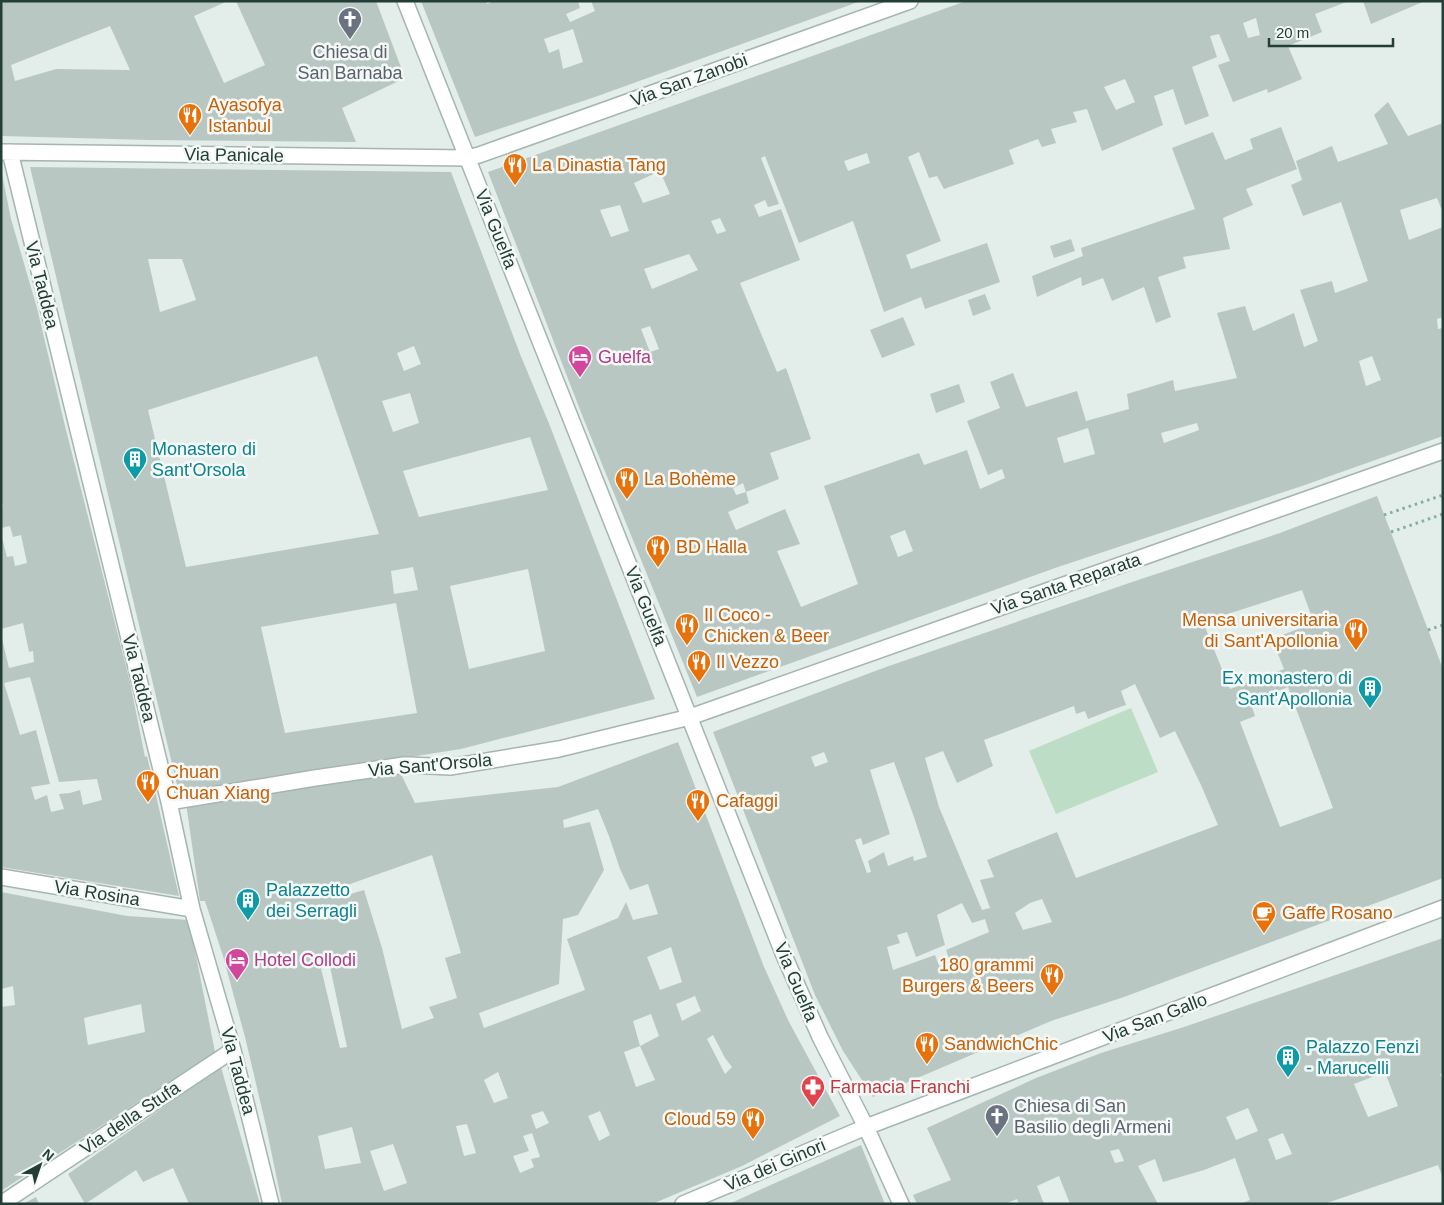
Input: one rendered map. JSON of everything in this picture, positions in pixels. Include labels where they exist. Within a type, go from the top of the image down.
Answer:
[{"type":"street","name":"Via Guelfa","points":[[405,1],[787,961],[820,1037],[866,1126],[901,1204]]},
{"type":"street","name":"Via San Zanobi","points":[[467,158],[910,1]]},
{"type":"street","name":"Via Panicale","points":[[6,152],[467,158]]},
{"type":"street","name":"Via Taddea","points":[[6,152],[169,802],[192,909],[233,1050],[271,1204]]},
{"type":"street","name":"Via Santa Reparata","points":[[690,717],[1443,451]]},
{"type":"street","name":"Via Sant'Orsola","points":[[169,802],[410,764],[450,767],[559,749],[690,717]]},
{"type":"street","name":"Via Rosina","points":[[1,877],[192,909]]},
{"type":"street","name":"Via San Gallo","points":[[866,1126],[1443,908]]},
{"type":"street","name":"Via della Stufa","points":[[1,1204],[233,1050]]},
{"type":"street","name":"Via dei Ginori","points":[[683,1204],[866,1126]]},
{"type":"path","points":[[1384,515],[1443,495]]},
{"type":"path","points":[[1391,532],[1443,514]]},
{"type":"path","points":[[1428,630],[1443,625]]},
{"type":"green space","points":[[1131,708],[1158,772],[1056,814],[1029,751]]},
{"type":"building","points":[[1,1],[228,1],[194,16],[224,83],[265,65],[236,1],[376,1],[405,78],[342,108],[356,142],[1,136]],"holes":[[[110,26],[130,70],[56,69],[15,81],[11,65]]]},
{"type":"building","points":[[421,1],[486,1],[487,4],[494,1],[578,1],[580,8],[566,14],[570,22],[595,11],[591,1],[861,1],[595,97],[475,137]],"holes":[[[573,29],[583,62],[563,69],[559,49],[549,53],[544,39]]]},
{"type":"building","points":[[966,1],[1349,1],[1315,14],[1322,32],[1288,46],[1302,79],[1268,93],[1267,89],[1233,102],[1218,65],[1230,61],[1219,34],[1210,36],[1217,57],[1192,67],[1209,116],[1185,125],[1173,89],[1154,96],[1163,125],[1102,151],[1087,109],[1073,112],[1077,122],[1051,129],[1056,143],[1042,147],[1038,139],[1009,150],[1014,164],[944,189],[937,176],[929,178],[919,152],[908,157],[941,241],[906,255],[911,269],[987,243],[1000,282],[925,309],[921,297],[884,312],[853,221],[799,243],[765,156],[761,158],[779,204],[768,207],[765,200],[754,205],[759,217],[781,209],[800,260],[740,283],[777,372],[786,368],[811,439],[770,453],[779,479],[746,492],[749,503],[728,512],[736,530],[785,509],[800,544],[777,551],[801,607],[858,584],[824,486],[919,453],[924,465],[967,450],[980,489],[1005,478],[1002,469],[988,475],[967,421],[1000,408],[990,382],[1013,373],[1026,407],[1077,391],[1086,421],[1129,409],[1127,394],[1173,380],[1175,391],[1237,378],[1217,313],[1245,306],[1253,331],[1294,313],[1304,347],[1318,341],[1300,290],[1332,281],[1335,293],[1368,281],[1341,202],[1303,216],[1291,185],[1302,180],[1296,161],[1332,146],[1338,162],[1388,144],[1374,115],[1388,102],[1408,136],[1443,123],[1443,213],[1437,198],[1400,210],[1409,240],[1443,227],[1443,317],[1437,319],[1438,329],[1443,328],[1443,436],[1302,486],[1058,567],[697,697],[584,420],[488,172]],"holes":[[[1256,18],[1260,35],[1248,38],[1243,23]],[[1125,79],[1135,102],[1116,110],[1104,87]],[[867,153],[870,163],[848,171],[844,161]],[[660,171],[670,194],[643,203],[634,183]],[[620,205],[629,231],[611,237],[600,210]],[[720,218],[726,231],[717,234],[711,221]],[[689,254],[698,270],[652,289],[644,269]],[[650,326],[659,349],[650,352],[641,329]],[[1372,356],[1381,380],[1366,386],[1359,361]],[[1197,423],[1199,430],[1164,443],[1161,433]],[[1088,428],[1095,454],[1064,463],[1057,438]],[[743,483],[746,492],[736,495],[733,488]],[[905,530],[913,551],[898,557],[890,536]]]},
{"type":"building","points":[[1363,1],[1425,1],[1371,24]]},
{"type":"building","points":[[1281,127],[1297,169],[1246,189],[1253,205],[1223,218],[1230,249],[1183,257],[1186,268],[1158,277],[1171,317],[1156,323],[1144,287],[1112,301],[1103,278],[1082,286],[1081,277],[1037,297],[1032,276],[1083,256],[1081,248],[1195,209],[1172,148],[1213,132],[1225,160],[1253,149],[1250,139]]},
{"type":"building","name":"Monastero di Sant'Orsola","points":[[30,167],[451,172],[655,699],[461,749],[179,793]],"holes":[[[148,259],[182,259],[196,300],[160,312]],[[414,346],[421,364],[404,371],[397,353]],[[317,356],[379,534],[186,567],[148,410]],[[410,393],[419,423],[393,432],[382,401]],[[530,437],[548,490],[419,517],[403,471]],[[413,567],[418,590],[394,594],[391,571]],[[528,569],[545,651],[469,669],[450,586]],[[396,603],[417,713],[285,733],[261,627]]]},
{"type":"building","points":[[2,174],[11,219],[37,308],[130,682],[145,757],[147,756],[179,896],[1,867],[1,635],[9,668],[34,662],[33,651],[29,652],[23,623],[1,629],[1,534],[7,557],[13,556],[15,566],[27,563],[21,535],[13,537],[10,526],[1,528],[1,507],[3,507],[1,499]],"holes":[[[30,677],[59,782],[97,779],[102,800],[83,805],[80,790],[59,794],[64,809],[51,812],[47,795],[35,800],[31,787],[50,784],[36,730],[20,735],[4,683]]]},
{"type":"building","points":[[1071,239],[1075,251],[1054,258],[1050,246]]},
{"type":"building","points":[[985,294],[991,309],[973,316],[968,300]]},
{"type":"building","points":[[903,317],[915,345],[882,358],[870,330]]},
{"type":"building","points":[[959,384],[965,402],[936,413],[930,394]]},
{"type":"building","points":[[1377,496],[1443,669],[1443,878],[1124,997],[1051,1021],[873,1097],[843,1051],[815,995],[713,732],[886,667],[1280,533]],"holes":[[[1302,590],[1314,623],[1272,639],[1284,669],[1230,689],[1203,622]],[[1135,684],[1160,738],[1175,731],[1218,825],[1076,878],[1057,832],[987,860],[994,877],[980,880],[990,908],[982,910],[939,807],[925,758],[943,751],[957,783],[993,766],[984,740],[1074,706],[1076,714],[1085,711],[1088,719],[1126,705],[1121,691]],[[1288,687],[1333,808],[1280,827],[1240,722],[1255,716],[1250,701]],[[824,752],[828,762],[815,767],[811,757]],[[894,762],[927,857],[914,861],[913,856],[888,866],[884,852],[868,861],[871,872],[867,873],[855,840],[861,838],[863,845],[890,834],[870,770]],[[1042,899],[1052,922],[1023,930],[1015,913],[1030,903]],[[962,903],[972,923],[985,919],[989,932],[946,950],[951,964],[940,968],[935,955],[893,970],[887,947],[900,943],[897,935],[907,932],[916,957],[945,945],[937,915]]]},
{"type":"building","points":[[678,742],[764,967],[789,1022],[840,1116],[742,1166],[652,1204],[282,1204],[245,1037],[223,956],[205,901],[200,901],[186,803],[400,772],[415,803],[558,787]],"holes":[[[598,809],[620,869],[630,890],[648,884],[658,914],[633,920],[626,902],[618,918],[567,939],[585,990],[484,1028],[479,1013],[559,984],[563,919],[578,915],[604,870],[590,822],[564,828],[563,820]],[[432,855],[461,953],[445,958],[457,998],[429,1007],[434,1018],[402,1029],[382,948],[364,890],[337,898],[336,889]],[[671,947],[682,982],[660,990],[647,957]],[[329,962],[347,1047],[340,1048],[320,964]],[[695,996],[701,1011],[682,1021],[676,1004]],[[651,1014],[659,1036],[640,1046],[633,1021]],[[713,1035],[732,1067],[725,1074],[707,1039]],[[640,1046],[655,1080],[636,1087],[624,1052]],[[498,1072],[508,1098],[494,1103],[484,1080]],[[543,1111],[549,1123],[536,1129],[531,1115]],[[600,1111],[610,1135],[599,1141],[588,1116]],[[467,1124],[476,1153],[464,1156],[456,1126]],[[352,1127],[361,1163],[325,1169],[318,1136]],[[532,1133],[540,1157],[531,1159],[534,1167],[520,1173],[513,1156],[529,1151],[523,1136]],[[393,1144],[407,1183],[384,1191],[370,1151]]]},
{"type":"building","points":[[1,892],[127,916],[189,920],[215,1052],[1,1191],[1,1007],[15,1005],[13,986],[1,989]],"holes":[[[141,1004],[145,1032],[88,1045],[84,1018]]]},
{"type":"building","points":[[1443,938],[1443,1073],[1440,1074],[1443,1081],[1443,1178],[1438,1165],[1324,1204],[1240,1204],[1250,1200],[1235,1158],[1204,1170],[1163,1182],[1155,1159],[1138,1166],[1158,1204],[1070,1204],[1059,1176],[1037,1186],[1044,1204],[1019,1204],[1017,1199],[1005,1204],[917,1204],[913,1195],[951,1180],[927,1128],[1036,1078],[1101,1053],[1184,1027]],"holes":[[[1385,1072],[1398,1106],[1368,1117],[1354,1084]],[[1248,1108],[1258,1131],[1236,1140],[1226,1117]],[[1283,1133],[1292,1154],[1276,1160],[1268,1139]],[[1119,1149],[1124,1161],[1115,1163],[1110,1151]]]},
{"type":"building","points":[[221,1067],[260,1204],[189,1204],[173,1168],[143,1182],[136,1170],[85,1204],[68,1174]]},
{"type":"building","points":[[861,1145],[885,1204],[729,1204],[764,1188]]},
{"type":"building","points":[[36,1197],[39,1204],[23,1204]]},
{"type":"place","name":"Chiesa di San Barnaba","points":[[350,40]]},
{"type":"place","name":"Ayasofya Istanbul","points":[[190,136]]},
{"type":"place","name":"La Dinastia Tang","points":[[515,186]]},
{"type":"place","name":"Guelfa","points":[[580,378]]},
{"type":"place","name":"Monastero di Sant'Orsola","points":[[135,480]]},
{"type":"place","name":"La Bohème","points":[[627,500]]},
{"type":"place","name":"BD Halla","points":[[658,568]]},
{"type":"place","name":"Il Coco - Chicken & Beer","points":[[687,646]]},
{"type":"place","name":"Mensa universitaria di Sant'Apollonia","points":[[1356,651]]},
{"type":"place","name":"Il Vezzo","points":[[699,683]]},
{"type":"place","name":"Ex monastero di Sant'Apollonia","points":[[1370,709]]},
{"type":"place","name":"Chuan Chuan Xiang","points":[[148,803]]},
{"type":"place","name":"Cafaggi","points":[[698,822]]},
{"type":"place","name":"Palazzetto dei Serragli","points":[[248,921]]},
{"type":"place","name":"Gaffe Rosano","points":[[1264,934]]},
{"type":"place","name":"Hotel Collodi","points":[[237,981]]},
{"type":"place","name":"180 grammi Burgers & Beers","points":[[1052,996]]},
{"type":"place","name":"SandwichChic","points":[[927,1065]]},
{"type":"place","name":"Palazzo Fenzi - Marucelli","points":[[1288,1078]]},
{"type":"place","name":"Farmacia Franchi","points":[[813,1108]]},
{"type":"place","name":"Chiesa di San Basilio degli Armeni","points":[[997,1137]]},
{"type":"place","name":"Cloud 59","points":[[753,1140]]}]
